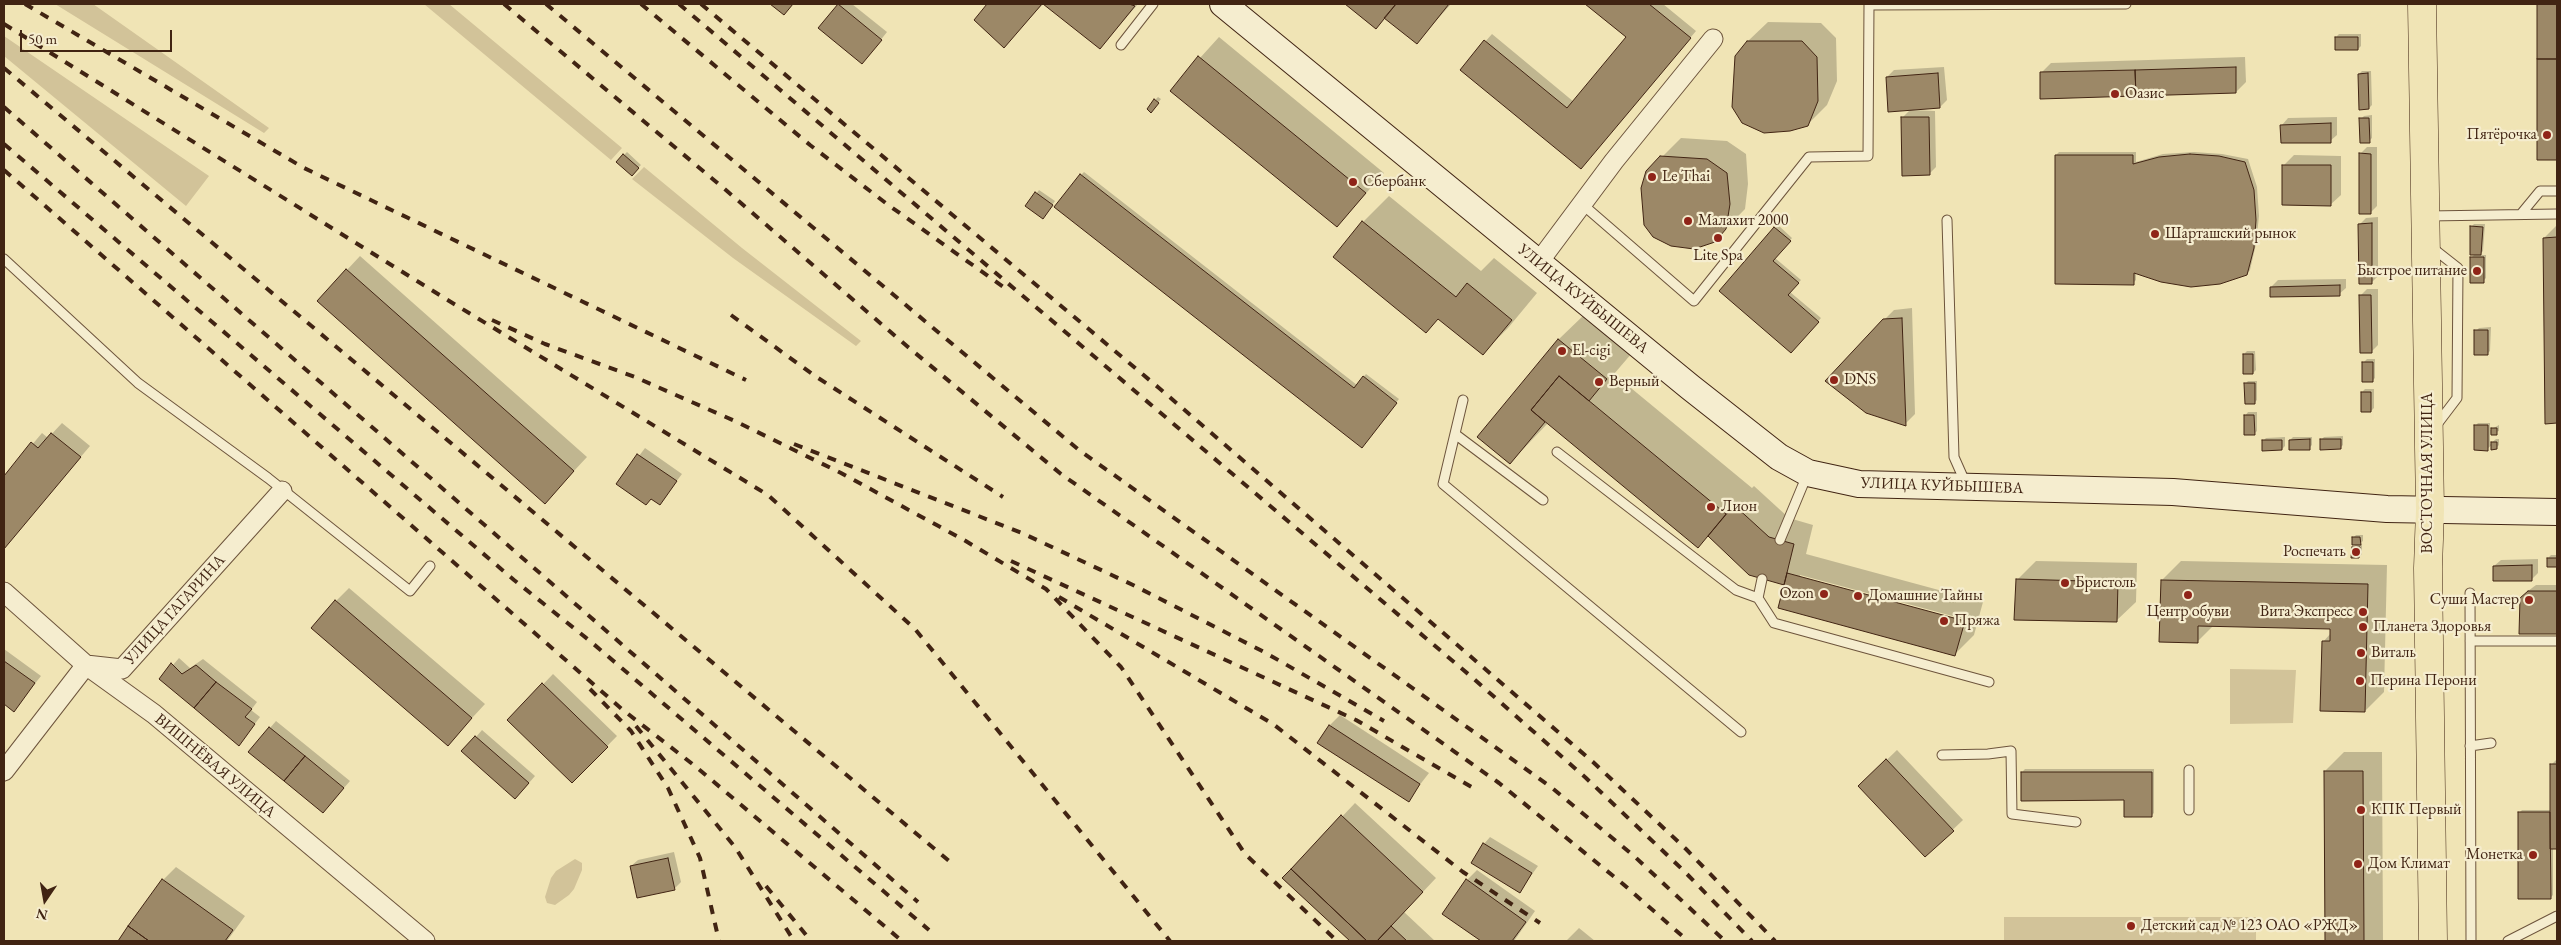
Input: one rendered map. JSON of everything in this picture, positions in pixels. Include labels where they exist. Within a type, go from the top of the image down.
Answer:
[{"type":"main road","name":"ВОСТОЧНАЯ УЛИЦА","points":[[2422,4],[2430,510],[2428,586],[2433,941]]},
{"type":"street","name":"УЛИЦА КУЙБЫШЕВА","points":[[1223,4],[1753,438],[1779,457],[1808,473],[1859,484],[2173,492],[2387,509],[2557,512]]},
{"type":"street","points":[[1538,263],[1582,204],[1713,39]]},
{"type":"street","name":"УЛИЦА ГАГАРИНА","points":[[86,665],[122,669],[282,491]]},
{"type":"street","name":"ВИШНЁВАЯ УЛИЦА","points":[[4,592],[86,665],[154,714],[425,941]]},
{"type":"street","points":[[4,771],[86,665]]},
{"type":"lane","points":[[1122,45],[1153,4]]},
{"type":"lane","points":[[1582,204],[1694,300],[1809,157],[1868,156],[1869,6],[2126,4]]},
{"type":"lane","points":[[2521,214],[2540,191],[2557,191]]},
{"type":"lane","points":[[2425,229],[2521,214],[2557,214]]},
{"type":"lane","points":[[1947,220],[1954,457],[1967,487]]},
{"type":"lane","points":[[4,259],[138,383],[282,491],[410,591],[430,566]]},
{"type":"lane","points":[[1463,400],[1443,484],[1741,732]]},
{"type":"lane","points":[[1455,434],[1543,500]]},
{"type":"lane","points":[[1557,452],[1736,590],[1758,598],[1774,623],[1989,682]]},
{"type":"lane","points":[[1780,540],[1808,473]]},
{"type":"lane","points":[[1758,598],[1762,578]]},
{"type":"lane","points":[[2470,593],[2471,941]]},
{"type":"lane","points":[[2470,641],[2557,641]]},
{"type":"lane","points":[[2470,746],[2490,743]]},
{"type":"lane","points":[[1942,755],[1988,754],[2011,751],[2012,814],[2076,822]]},
{"type":"lane","points":[[2189,770],[2189,810]]},
{"type":"lane","points":[[2508,941],[2557,916]]},
{"type":"shaded area","points":[[55,4],[93,4],[269,128],[264,133]]},
{"type":"shaded area","points":[[424,4],[449,4],[622,148],[611,160]]},
{"type":"shaded area","points":[[4,36],[209,176],[186,206],[4,56]]},
{"type":"shaded area","points":[[644,167],[742,248],[861,341],[856,346],[733,258],[632,179]]},
{"type":"shaded area","points":[[2230,669],[2296,670],[2293,723],[2230,724]]},
{"type":"shaded area","points":[[575,859],[582,863],[582,870],[574,889],[555,905],[547,903],[545,897],[551,878],[556,871]]},
{"type":"shaded area","name":"Детский сад № 123 ОАО «РЖД»","points":[[2004,917],[2256,917],[2256,941],[2004,941]]},
{"type":"building","points":[[770,4],[793,4],[784,15]]},
{"type":"building","points":[[838,4],[882,40],[862,64],[818,28]]},
{"type":"building","points":[[987,4],[1042,4],[1004,48],[974,20]]},
{"type":"building","points":[[1043,4],[1129,4],[1135,6],[1100,49]]},
{"type":"building","points":[[1345,4],[1396,4],[1376,29]]},
{"type":"building","points":[[1396,4],[1449,4],[1417,44],[1384,18]]},
{"type":"building","points":[[1585,4],[1649,4],[1691,38],[1581,169],[1460,70],[1484,40],[1567,108],[1626,37]]},
{"type":"building","points":[[2537,4],[2557,4],[2557,59],[2537,59]]},
{"type":"building","points":[[2335,37],[2358,37],[2358,50],[2335,50]]},
{"type":"building","points":[[1747,41],[1802,41],[1817,57],[1818,101],[1808,126],[1790,131],[1764,133],[1742,123],[1732,107],[1735,56]]},
{"type":"building","points":[[1198,56],[1366,193],[1337,227],[1170,91]]},
{"type":"building","points":[[2537,59],[2557,59],[2557,160],[2537,160]]},
{"type":"building","points":[[2236,67],[2236,93],[2136,96],[2135,70]]},
{"type":"building","points":[[2135,70],[2136,96],[2040,99],[2040,72]]},
{"type":"building","points":[[1938,73],[1940,108],[1888,112],[1886,77]]},
{"type":"building","points":[[2368,73],[2369,109],[2359,110],[2358,74]]},
{"type":"building","points":[[1154,99],[1159,103],[1151,113],[1147,109]]},
{"type":"building","points":[[1901,117],[1929,117],[1930,175],[1902,176]]},
{"type":"building","points":[[2359,118],[2369,118],[2370,143],[2360,143]]},
{"type":"building","points":[[2331,123],[2331,143],[2281,143],[2280,125]]},
{"type":"building","points":[[2359,153],[2371,154],[2371,214],[2359,214]]},
{"type":"building","points":[[623,154],[639,168],[632,176],[616,162]]},
{"type":"building","name":"Шарташский рынок","points":[[2190,154],[2219,156],[2245,162],[2254,190],[2256,220],[2254,248],[2247,275],[2220,284],[2191,287],[2161,282],[2134,273],[2134,285],[2055,284],[2055,155],[2133,155],[2133,164],[2159,157]]},
{"type":"building","points":[[1660,156],[1707,159],[1727,173],[1730,204],[1726,229],[1715,242],[1694,249],[1671,246],[1653,237],[1644,225],[1641,188],[1646,171]]},
{"type":"building","points":[[2282,165],[2331,165],[2331,206],[2282,205]]},
{"type":"building","points":[[1080,174],[1354,388],[1363,376],[1397,403],[1362,448],[1054,207]]},
{"type":"building","points":[[1035,192],[1053,205],[1043,219],[1025,206]]},
{"type":"building","points":[[1362,221],[1456,297],[1467,283],[1512,320],[1483,355],[1438,319],[1426,333],[1333,257]]},
{"type":"building","points":[[2372,223],[2372,284],[2359,284],[2358,224]]},
{"type":"building","points":[[2470,226],[2483,227],[2481,255],[2470,255]]},
{"type":"building","points":[[1774,227],[1791,241],[1773,261],[1799,283],[1788,295],[1819,322],[1791,353],[1719,291]]},
{"type":"building","points":[[2557,237],[2557,423],[2545,424],[2543,238]]},
{"type":"building","points":[[2470,257],[2484,257],[2484,283],[2470,283]]},
{"type":"building","points":[[346,269],[574,471],[545,504],[317,301]]},
{"type":"building","points":[[2340,285],[2340,296],[2270,297],[2270,287]]},
{"type":"building","points":[[2359,295],[2371,295],[2372,353],[2360,353]]},
{"type":"building","points":[[1902,318],[1906,426],[1866,413],[1825,381],[1883,319]]},
{"type":"building","points":[[2474,330],[2488,330],[2488,355],[2474,355]]},
{"type":"building","points":[[1558,339],[1607,379],[1589,401],[1559,376],[1531,410],[1545,422],[1510,464],[1477,437]]},
{"type":"building","points":[[2243,354],[2253,354],[2253,374],[2243,374]]},
{"type":"building","points":[[2362,362],[2373,362],[2373,382],[2362,382]]},
{"type":"building","points":[[1559,376],[1726,514],[1698,548],[1531,410]]},
{"type":"building","points":[[2244,383],[2255,383],[2255,404],[2245,404]]},
{"type":"building","points":[[2361,392],[2371,392],[2371,412],[2361,412]]},
{"type":"building","points":[[2244,415],[2254,415],[2255,435],[2244,435]]},
{"type":"building","points":[[2474,425],[2488,425],[2488,451],[2474,450]]},
{"type":"building","points":[[2491,428],[2497,428],[2497,435],[2491,435]]},
{"type":"building","points":[[51,433],[81,457],[4,549],[4,476],[31,442],[38,448]]},
{"type":"building","points":[[2310,439],[2310,450],[2289,450],[2289,440]]},
{"type":"building","points":[[2320,439],[2341,439],[2341,449],[2320,450]]},
{"type":"building","points":[[2262,440],[2282,440],[2282,450],[2262,451]]},
{"type":"building","points":[[2491,442],[2497,442],[2497,449],[2491,450]]},
{"type":"building","points":[[637,454],[677,481],[660,505],[651,499],[646,505],[616,484]]},
{"type":"building","points":[[1734,505],[1769,537],[1794,544],[1784,585],[1749,575],[1708,536]]},
{"type":"building","points":[[2352,537],[2360,537],[2361,545],[2352,545]]},
{"type":"building","points":[[2352,547],[2360,547],[2359,558],[2351,558]]},
{"type":"building","points":[[2547,558],[2557,558],[2557,567],[2547,567]]},
{"type":"building","points":[[2532,565],[2532,581],[2493,581],[2493,566]]},
{"type":"building","points":[[1787,573],[1965,621],[1955,656],[1778,608]]},
{"type":"building","points":[[2016,579],[2118,582],[2117,622],[2014,620]]},
{"type":"building","points":[[2161,580],[2368,584],[2365,712],[2320,711],[2322,641],[2330,641],[2330,629],[2198,626],[2198,643],[2159,642]]},
{"type":"building","points":[[2528,591],[2557,591],[2557,634],[2519,634],[2520,598]]},
{"type":"building","points":[[335,600],[472,718],[448,746],[311,628]]},
{"type":"building","points":[[4,661],[35,683],[14,712],[4,704]]},
{"type":"building","points":[[171,663],[182,674],[196,665],[216,682],[194,708],[159,679]]},
{"type":"building","points":[[216,682],[252,709],[245,717],[255,724],[239,746],[194,708]]},
{"type":"building","points":[[542,683],[608,747],[572,783],[507,720]]},
{"type":"building","points":[[1329,725],[1420,784],[1409,802],[1317,743]]},
{"type":"building","points":[[269,727],[305,756],[284,781],[248,752]]},
{"type":"building","points":[[475,736],[529,783],[515,799],[461,751]]},
{"type":"building","points":[[305,756],[344,788],[323,813],[284,781]]},
{"type":"building","points":[[1886,759],[1954,831],[1925,857],[1858,786]]},
{"type":"building","points":[[2550,764],[2557,764],[2557,849],[2550,849]]},
{"type":"building","points":[[2324,771],[2363,771],[2364,941],[2325,941]]},
{"type":"building","points":[[2021,772],[2152,772],[2152,817],[2124,817],[2124,800],[2021,801]]},
{"type":"building","points":[[2518,812],[2550,812],[2551,899],[2518,899]]},
{"type":"building","points":[[1341,815],[1423,892],[1377,941],[1367,941],[1291,869]]},
{"type":"building","points":[[1483,843],[1532,873],[1520,893],[1471,863]]},
{"type":"building","points":[[668,858],[675,890],[637,898],[630,866]]},
{"type":"building","points":[[1291,869],[1367,941],[1350,941],[1282,878]]},
{"type":"building","points":[[162,879],[233,930],[225,941],[149,941],[128,926]]},
{"type":"building","points":[[1466,879],[1526,922],[1512,941],[1481,941],[1442,914]]},
{"type":"building","points":[[128,926],[149,941],[118,941]]},
{"type":"building","points":[[1391,926],[1407,941],[1377,941]]},
{"type":"railway","points":[[25,4],[304,168],[746,380]]},
{"type":"railway","points":[[504,4],[727,191],[908,347],[1061,474],[1499,783],[1623,884],[1688,941]]},
{"type":"railway","points":[[546,4],[1079,450],[1551,787],[1634,856],[1725,941]]},
{"type":"railway","points":[[641,4],[810,145],[887,204],[1009,291]]},
{"type":"railway","points":[[679,4],[1474,679],[1586,778],[1684,871],[1752,941]]},
{"type":"railway","points":[[701,4],[1159,388],[1593,762],[1686,849],[1775,941]]},
{"type":"railway","points":[[4,24],[446,299],[768,495],[915,629],[1170,941]]},
{"type":"railway","points":[[4,68],[949,861]]},
{"type":"railway","points":[[4,107],[918,902]]},
{"type":"railway","points":[[4,144],[514,580],[590,641],[929,930]]},
{"type":"railway","points":[[4,170],[623,710],[695,766],[902,941]]},
{"type":"railway","points":[[731,315],[815,376],[1003,497]]},
{"type":"railway","points":[[492,320],[545,344],[635,377],[737,422],[841,473],[964,540],[1046,589],[1121,667],[1245,854],[1337,941]]},
{"type":"railway","points":[[794,444],[1022,533],[1133,585],[1266,653],[1384,721]]},
{"type":"railway","points":[[1011,561],[1356,720],[1475,789]]},
{"type":"railway","points":[[1059,597],[1273,724],[1463,872],[1540,923]]},
{"type":"railway","points":[[590,689],[631,731],[668,788],[700,858],[719,941]]},
{"type":"railway","points":[[636,726],[735,847],[794,941]]},
{"type":"railway","points":[[766,886],[811,941]]},
{"type":"place","name":"Оазис","points":[[2115,94]]},
{"type":"place","name":"Пятёрочка","points":[[2547,135]]},
{"type":"place","name":"Le Thai","points":[[1652,177]]},
{"type":"place","name":"Сбербанк","points":[[1353,182]]},
{"type":"place","name":"Малахит 2000","points":[[1688,221]]},
{"type":"place","name":"Шарташский рынок","points":[[2155,234]]},
{"type":"place","name":"Lite Spa","points":[[1718,238]]},
{"type":"place","name":"Быстрое питание","points":[[2477,271]]},
{"type":"place","name":"El-cigi","points":[[1562,351]]},
{"type":"place","name":"DNS","points":[[1834,380]]},
{"type":"place","name":"Верный","points":[[1599,382]]},
{"type":"place","name":"Лион","points":[[1711,507]]},
{"type":"place","name":"Роспечать","points":[[2356,552]]},
{"type":"place","name":"Бристоль","points":[[2065,583]]},
{"type":"place","name":"Ozon","points":[[1824,594]]},
{"type":"place","name":"Центр обуви","points":[[2188,595]]},
{"type":"place","name":"Домашние Тайны","points":[[1858,596]]},
{"type":"place","name":"Суши Мастер","points":[[2529,600]]},
{"type":"place","name":"Вита Экспресс","points":[[2363,612]]},
{"type":"place","name":"Пряжа","points":[[1944,621]]},
{"type":"place","name":"Планета Здоровья","points":[[2363,627]]},
{"type":"place","name":"Виталь","points":[[2361,653]]},
{"type":"place","name":"Перина Перони","points":[[2360,681]]},
{"type":"place","name":"КПК Первый","points":[[2361,810]]},
{"type":"place","name":"Монетка","points":[[2533,855]]},
{"type":"place","name":"Дом Климат","points":[[2358,864]]},
{"type":"place","name":"Детский сад № 123 ОАО «РЖД»","points":[[2131,926]]}]
